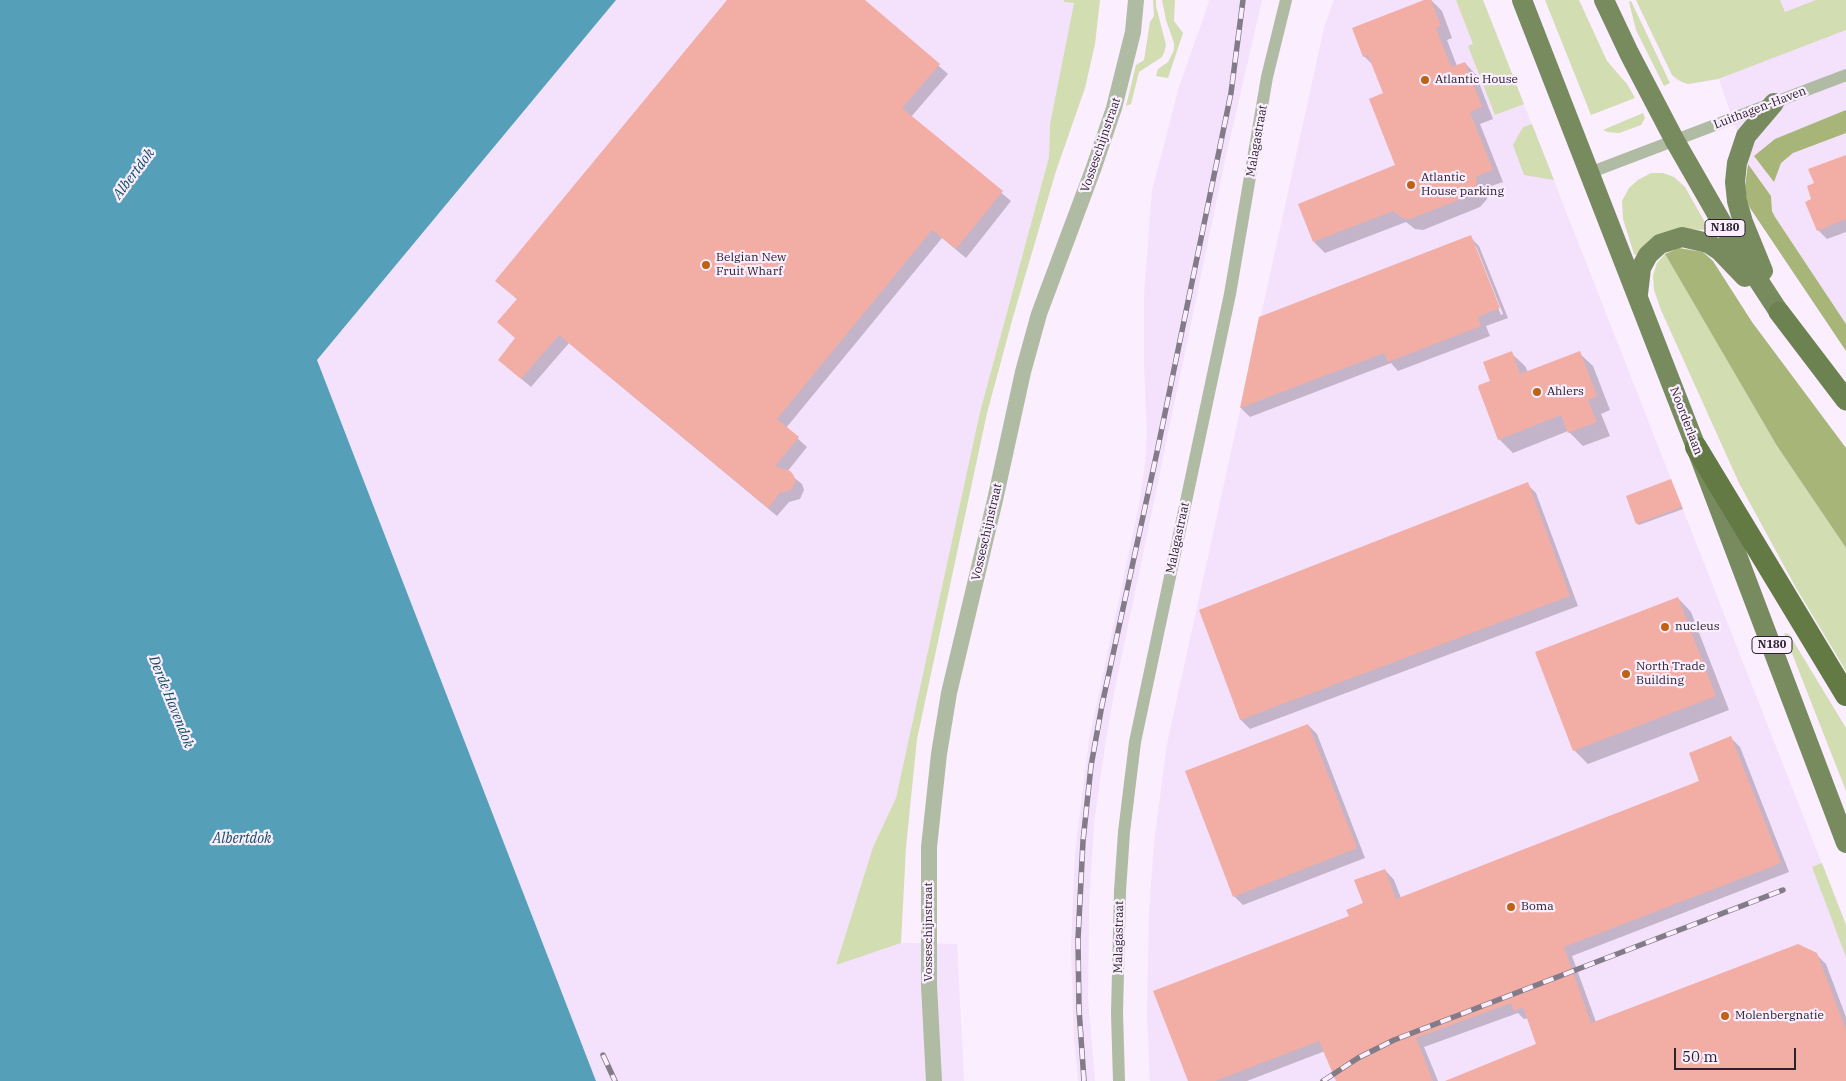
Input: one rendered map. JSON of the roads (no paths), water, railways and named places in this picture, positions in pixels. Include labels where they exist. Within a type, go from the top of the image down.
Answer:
[{"type":"highway","name":"N180","points":[[1779,312],[1846,400]]},
{"type":"highway","points":[[1696,447],[1846,695]]},
{"type":"main road","name":"Noorderlaan","points":[[1522,0],[1696,447],[1846,843]]},
{"type":"main road","name":"N180","points":[[1604,0],[1628,53],[1675,142],[1730,237],[1779,312]]},
{"type":"main road","points":[[1774,103],[1746,136],[1738,158],[1735,182],[1737,201],[1743,222],[1779,312]]},
{"type":"main road","points":[[1638,299],[1641,268],[1648,255],[1660,244],[1682,236],[1708,243],[1720,251],[1779,312]]},
{"type":"street","name":"Vosseschijnstraat","points":[[934,1081],[929,985],[929,847],[939,754],[949,693],[995,500],[1022,372],[1039,314],[1114,108],[1133,32],[1136,0]]},
{"type":"street","name":"Malagastraat","points":[[1119,1081],[1117,1014],[1120,891],[1124,832],[1135,742],[1230,294],[1267,77],[1286,0]]},
{"type":"street","name":"Luithagen-Haven","points":[[1589,173],[1675,142],[1846,75]]},
{"type":"water","name":"Albertdok","points":[[0,0],[616,0],[317,360],[596,1081],[0,1081]]},
{"type":"railway","points":[[1084,1081],[1079,1009],[1078,939],[1083,841],[1091,766],[1102,705],[1157,452],[1231,93],[1243,0]]},
{"type":"railway","points":[[1323,1081],[1358,1058],[1394,1040],[1783,890]]},
{"type":"railway","points":[[603,1055],[615,1081]]},
{"type":"place","name":"Atlantic House","points":[[1425,80]]},
{"type":"place","name":"Atlantic House parking","points":[[1411,185]]},
{"type":"place","name":"Belgian New Fruit Wharf","points":[[706,265]]},
{"type":"place","name":"Ahlers","points":[[1537,392]]},
{"type":"place","name":"nucleus","points":[[1665,627]]},
{"type":"place","name":"North Trade Building","points":[[1626,674]]},
{"type":"place","name":"Boma","points":[[1511,907]]},
{"type":"place","name":"Molenbergnatie","points":[[1725,1016]]},
{"type":"water label","name":"Derde Havendok","points":[[171,702]]}]
